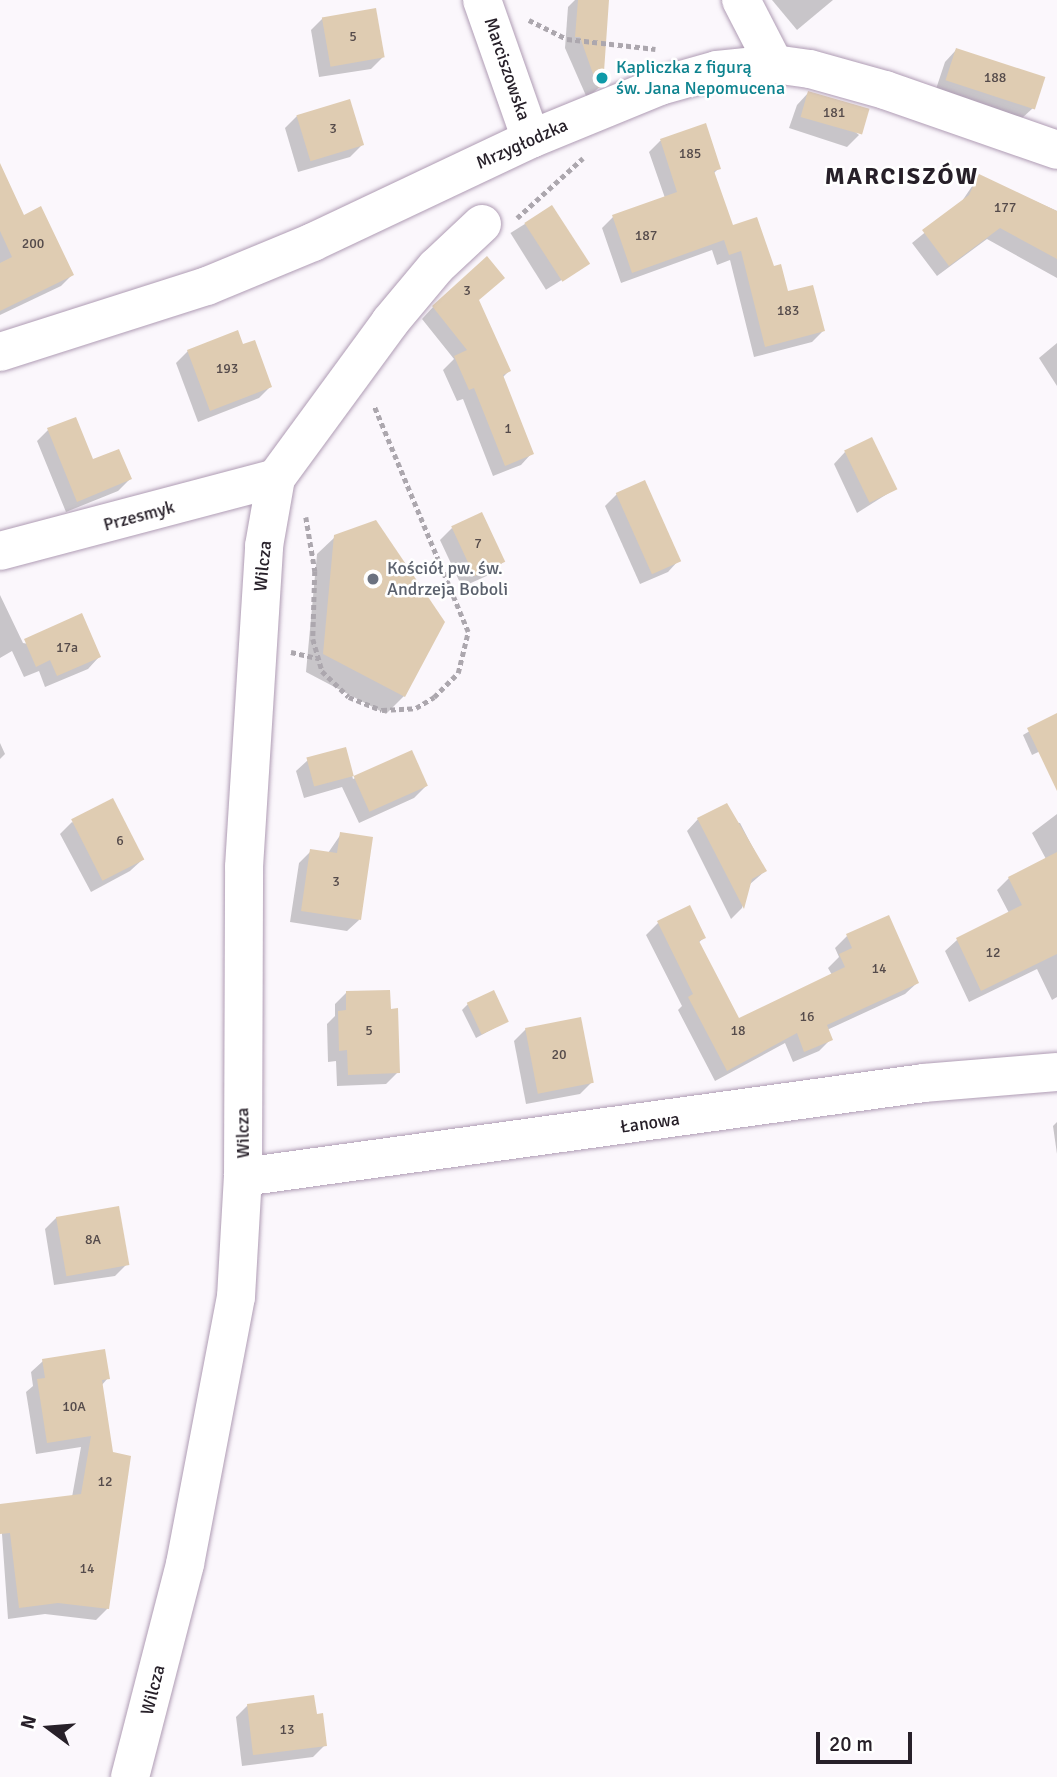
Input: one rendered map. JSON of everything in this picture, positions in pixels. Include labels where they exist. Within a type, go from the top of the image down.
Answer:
[{"type":"street","name":"Marciszowska","points":[[482,0],[531,139]]},
{"type":"street","points":[[744,1],[774,64]]},
{"type":"street","name":"Mrzygłodzka","points":[[0,352],[207,286],[313,242],[531,139],[688,76],[774,64],[885,90],[1057,150]]},
{"type":"street","points":[[276,478],[390,322],[436,267],[495,224]]},
{"type":"street","name":"Przesmyk","points":[[0,551],[276,478]]},
{"type":"street","name":"Wilcza","points":[[130,1777],[185,1564],[216,1413],[236,1297],[243,1177],[244,867],[264,546],[276,478]]},
{"type":"street","name":"Łanowa","points":[[243,1177],[924,1083],[1057,1072]]},
{"type":"path","points":[[522,15],[567,39],[669,50]]},
{"type":"path","points":[[495,224],[590,152]]},
{"type":"path","points":[[305,514],[315,571],[313,639],[322,671],[349,696],[382,710],[416,708],[434,697],[458,673],[468,632],[369,396]]},
{"type":"building","points":[[578,0],[609,0],[603,86],[598,88],[580,37],[575,37]]},
{"type":"building","points":[[376,8],[385,57],[331,67],[322,18]]},
{"type":"building","points":[[956,48],[1045,77],[1035,109],[945,80]]},
{"type":"building","points":[[808,91],[870,109],[862,135],[801,117]]},
{"type":"building","points":[[350,99],[364,145],[310,161],[296,115]]},
{"type":"building","points":[[706,123],[721,169],[714,171],[733,225],[757,217],[774,266],[781,264],[788,291],[813,285],[825,331],[765,347],[741,251],[729,255],[724,240],[632,273],[612,215],[677,192],[660,139]]},
{"type":"building","points":[[0,163],[24,215],[41,206],[74,275],[0,311],[0,263],[12,257],[0,231]]},
{"type":"building","points":[[979,174],[1057,211],[1057,259],[1000,228],[949,266],[922,230],[969,195]]},
{"type":"building","points":[[552,205],[590,264],[562,282],[524,223]]},
{"type":"building","points":[[487,256],[505,278],[479,300],[511,371],[503,375],[534,454],[505,466],[474,388],[469,390],[454,356],[467,350],[432,306]]},
{"type":"building","points":[[238,330],[243,344],[255,340],[272,387],[210,411],[187,350]]},
{"type":"building","points":[[76,417],[93,459],[119,449],[132,479],[77,502],[47,428]]},
{"type":"building","points":[[872,437],[897,489],[870,503],[844,451]]},
{"type":"building","points":[[645,480],[681,561],[652,574],[616,493]]},
{"type":"building","points":[[482,512],[505,562],[474,576],[451,526]]},
{"type":"building","name":"Kościół pw. św. Andrzeja Boboli","points":[[376,520],[445,622],[405,697],[323,654],[334,535]]},
{"type":"building","points":[[82,613],[101,657],[57,676],[50,660],[36,667],[24,639]]},
{"type":"building","points":[[1057,713],[1057,791],[1027,728]]},
{"type":"building","points":[[346,747],[354,776],[314,787],[306,758]]},
{"type":"building","points":[[412,750],[428,786],[369,812],[354,776]]},
{"type":"building","points":[[113,798],[144,859],[102,881],[71,819]]},
{"type":"building","points":[[727,803],[767,871],[752,879],[744,909],[697,818]]},
{"type":"building","points":[[340,832],[373,837],[361,920],[301,911],[310,849],[337,853]]},
{"type":"building","points":[[1057,852],[1057,954],[981,991],[956,938],[1022,905],[1008,877]]},
{"type":"building","points":[[690,905],[706,938],[699,941],[739,1018],[845,967],[839,954],[852,948],[846,934],[889,915],[919,983],[827,1025],[833,1040],[804,1052],[797,1033],[727,1071],[688,997],[693,994],[657,921]]},
{"type":"building","points":[[390,990],[391,1009],[398,1008],[400,1073],[348,1075],[347,1050],[339,1051],[338,1011],[346,1010],[346,991]]},
{"type":"building","points":[[494,990],[509,1022],[482,1034],[467,1003]]},
{"type":"building","points":[[581,1017],[594,1083],[538,1094],[525,1028]]},
{"type":"building","points":[[119,1206],[129,1265],[66,1276],[56,1217]]},
{"type":"building","points":[[105,1349],[110,1379],[102,1380],[113,1452],[131,1456],[109,1609],[58,1603],[19,1608],[10,1533],[0,1534],[0,1504],[81,1494],[91,1436],[47,1443],[37,1379],[45,1378],[42,1359]]},
{"type":"building","points":[[314,1695],[317,1714],[323,1713],[327,1746],[253,1755],[247,1704]]},
{"type":"place","name":"Kapliczka z figurą św. Jana Nepomucena","points":[[602,78]]},
{"type":"place","name":"Kościół pw. św. Andrzeja Boboli","points":[[373,579]]},
{"type":"district","name":"MARCISZÓW","points":[[902,177]]}]
